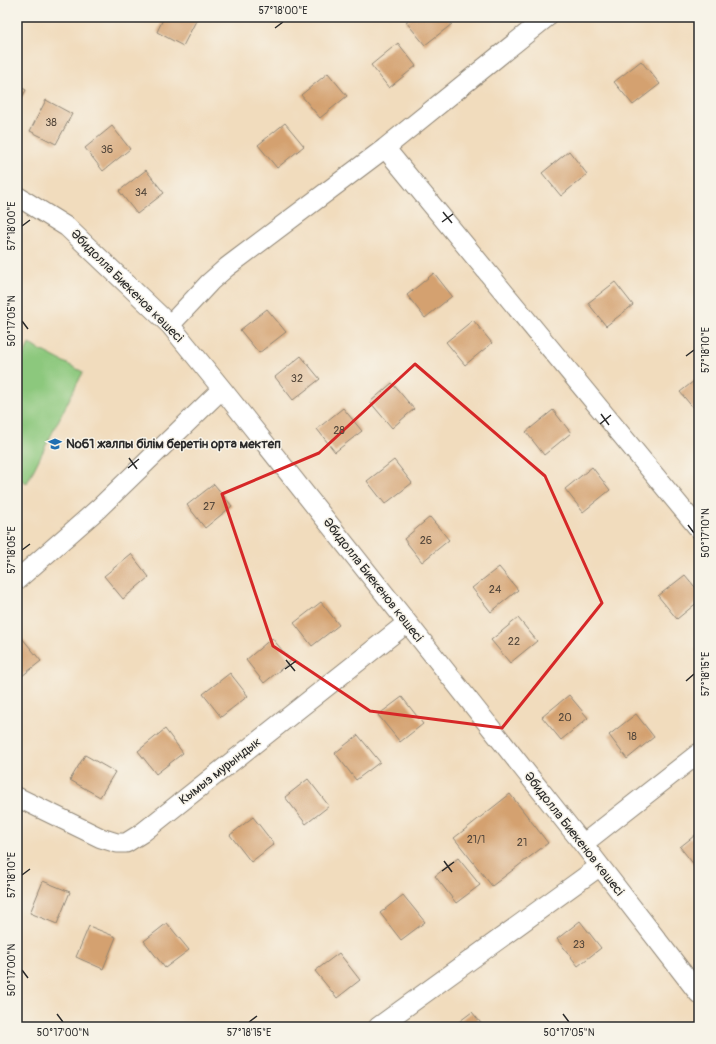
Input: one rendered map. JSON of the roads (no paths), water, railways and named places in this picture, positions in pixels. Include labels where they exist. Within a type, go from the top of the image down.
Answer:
[{"type":"street","points":[[170,325],[210,282],[227,267],[385,148],[547,17]]},
{"type":"street","points":[[385,148],[699,529]]},
{"type":"street","name":"Әбидолла Биекенов көшесі","points":[[17,196],[67,227],[170,325],[583,844],[699,994]]},
{"type":"street","points":[[17,580],[99,508],[222,389]]},
{"type":"street","name":"Кымыз мурындык","points":[[17,797],[101,838],[116,843],[126,844],[142,833],[407,623]]},
{"type":"street","points":[[583,844],[699,752]]},
{"type":"street","points":[[378,1027],[600,866]]},
{"type":"place","name":"№61 жалпы білім беретін орта мектеп","points":[[55,444]]}]
